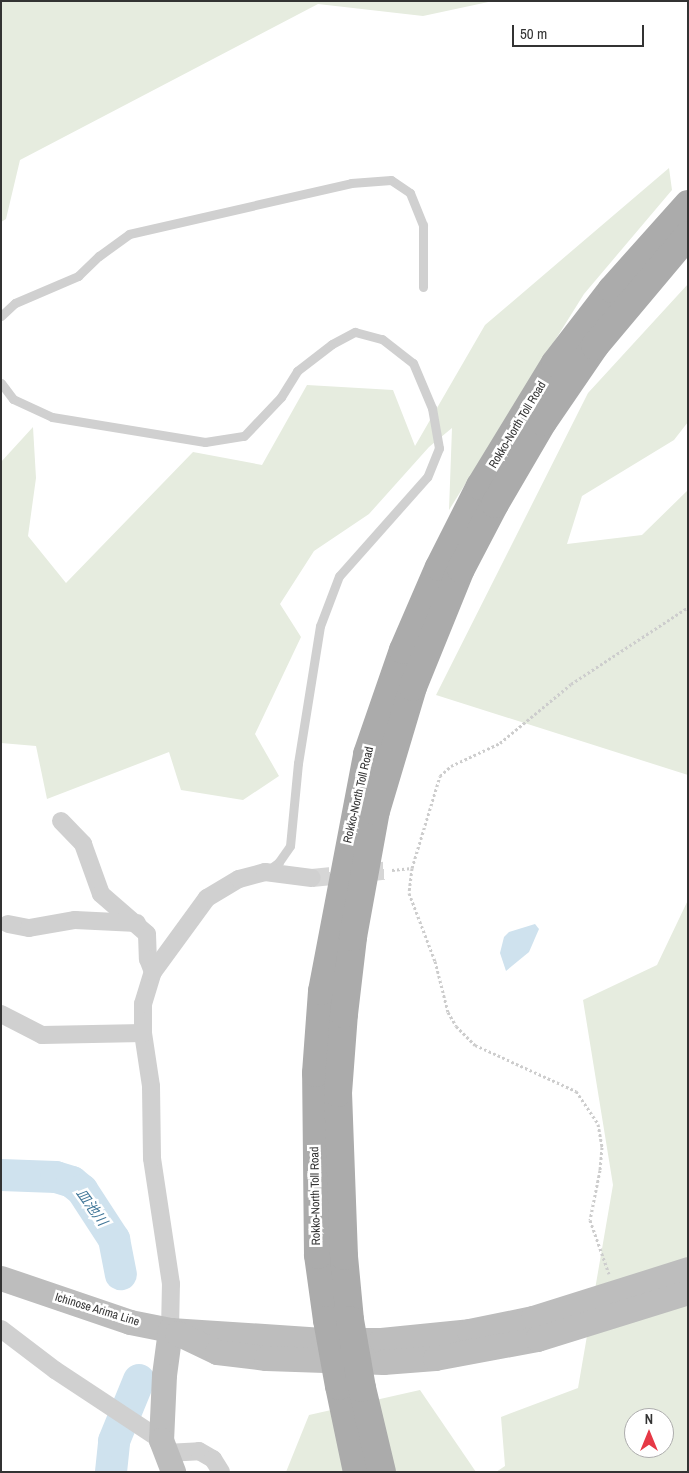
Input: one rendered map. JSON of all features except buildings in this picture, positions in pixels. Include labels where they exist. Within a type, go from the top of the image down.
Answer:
[{"type":"main road","name":"Rokko-North Toll Road","points":[[357,1472],[350,1387],[339,1320],[318,1255],[318,1055],[322,991],[367,754],[407,640],[439,568],[480,486],[555,363],[612,289],[688,204]]},
{"type":"main road","name":"Rokko-North Toll Road","points":[[339,1320],[344,1256],[339,1112],[344,1014],[353,937],[376,811],[413,687],[461,569],[495,504],[543,422],[595,346],[688,235]]},
{"type":"main road","name":"Rokko-North Toll Road","points":[[350,1387],[382,1472]]},
{"type":"street","points":[[61,822],[83,844],[101,894],[138,923],[147,934],[148,959],[153,972]]},
{"type":"street","points":[[167,1455],[164,1375],[170,1330],[171,1284],[152,1158],[151,1086],[143,1033],[143,1004],[153,972],[208,898],[239,879],[265,872],[312,878]]},
{"type":"street","points":[[8,924],[29,928],[75,920],[138,923]]},
{"type":"street","points":[[1,1014],[42,1035],[143,1033]]},
{"type":"street","points":[[170,1330],[323,1340],[424,1338],[533,1318],[617,1293],[688,1268]]},
{"type":"street","name":"Ichinose Arima Line","points":[[1,1278],[130,1322],[170,1330]]},
{"type":"street","points":[[170,1330],[217,1352],[266,1358],[392,1361],[445,1356],[537,1339],[688,1292]]},
{"type":"street","points":[[1,1329],[167,1455],[199,1451],[212,1459],[221,1472]]},
{"type":"lane","points":[[1,316],[15,303],[78,276],[98,256],[129,234],[351,183],[391,180],[410,193],[423,225],[423,287]]},
{"type":"lane","points":[[1,383],[14,399],[52,418],[206,442],[244,436],[281,397],[297,371],[332,344],[355,332],[382,338],[413,363],[432,408],[439,448],[427,477],[339,576],[320,626],[298,763],[290,846],[279,862],[265,872]]},
{"type":"path","points":[[617,1293],[590,1220],[600,1170],[602,1147],[598,1124],[576,1091],[475,1045],[456,1026],[448,1012],[435,962],[409,893],[412,868],[440,776],[451,766],[500,742],[571,684],[688,607]]},
{"type":"path","points":[[392,870],[412,868]]},
{"type":"shaded area","points":[[1,1],[493,1],[423,16],[318,4],[20,160],[6,219],[1,222]]},
{"type":"shaded area","points":[[669,168],[672,190],[584,294],[449,510],[452,428],[429,447],[369,514],[314,551],[280,604],[301,637],[255,734],[279,776],[243,800],[181,790],[169,752],[47,799],[36,746],[1,743],[1,462],[33,427],[36,478],[28,536],[66,583],[193,452],[262,465],[307,385],[393,390],[415,446],[485,325]]},
{"type":"shaded area","points":[[688,284],[688,422],[674,440],[582,496],[567,544],[642,535],[688,490],[688,775],[436,695],[588,393]]},
{"type":"shaded area","points":[[688,900],[688,1472],[496,1472],[505,1466],[501,1417],[578,1388],[613,1185],[583,1000],[657,965]]},
{"type":"shaded area","points":[[420,1390],[476,1472],[286,1472],[309,1415]]},
{"type":"water","points":[[535,924],[539,929],[529,952],[506,971],[500,953],[504,937],[509,932]]},
{"type":"waterway","name":"皿池川","points":[[1,1175],[56,1177],[72,1182],[82,1190],[114,1239],[121,1274]]},
{"type":"waterway","name":"皿池川","points":[[111,1472],[114,1441],[139,1380]]},
{"type":"tunnel","points":[[312,878],[392,870]]}]
